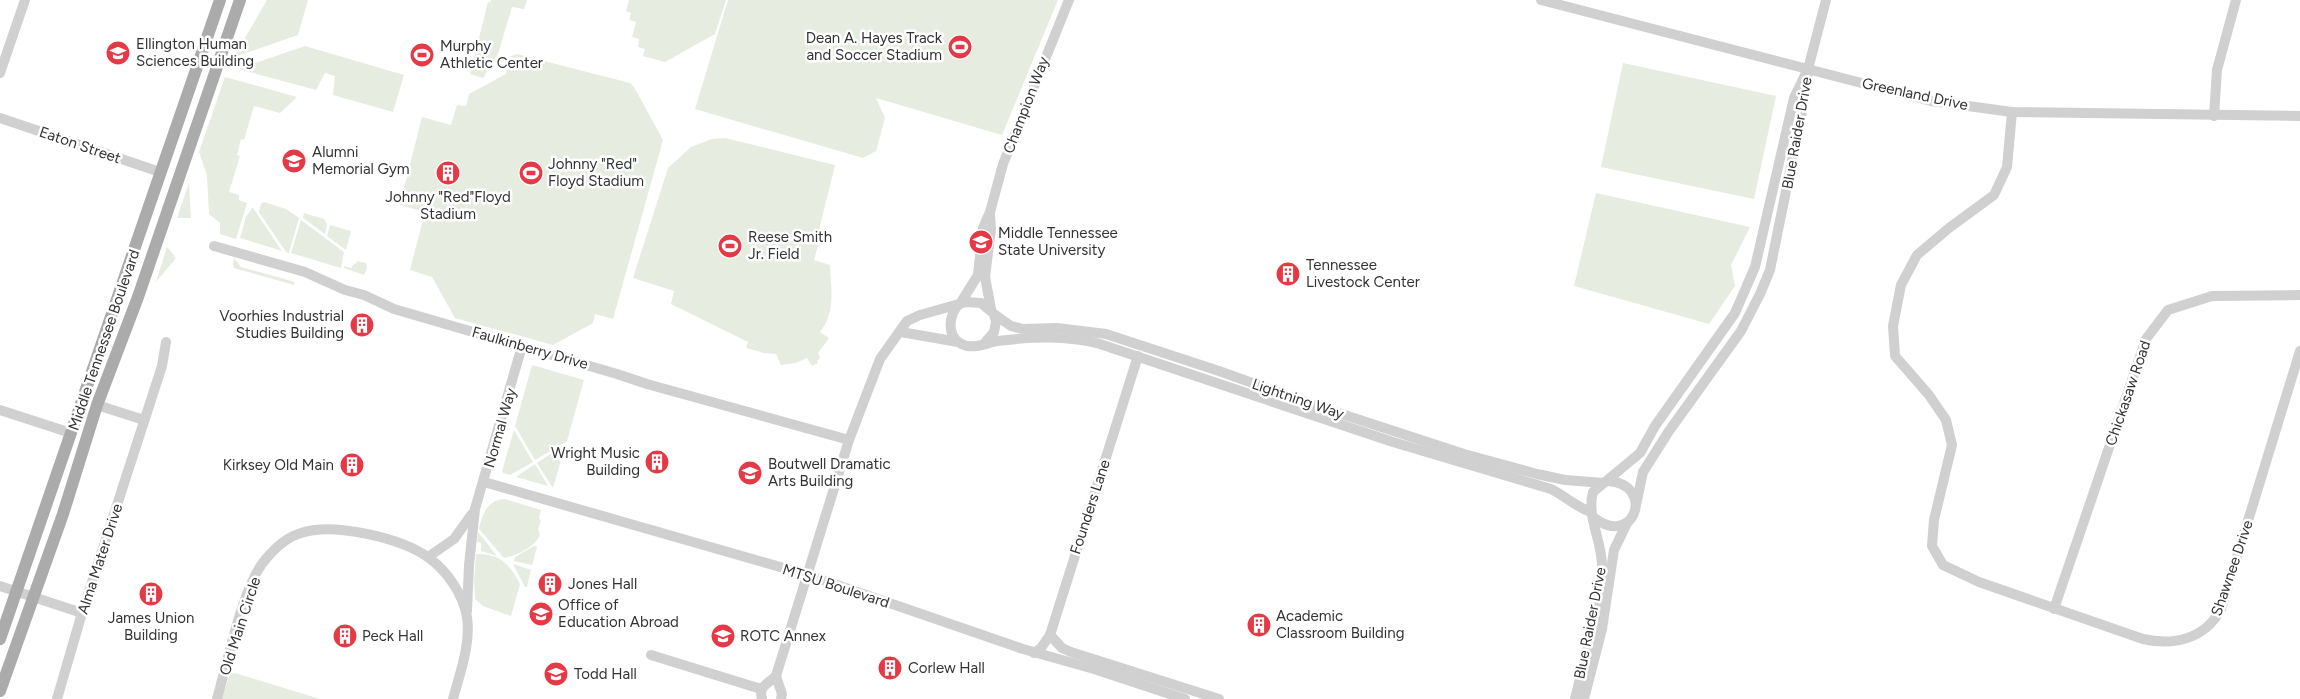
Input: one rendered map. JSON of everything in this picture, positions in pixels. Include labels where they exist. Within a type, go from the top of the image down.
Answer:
[{"type":"main road","name":"Middle Tennessee Boulevard","points":[[0,638],[220,0]]},
{"type":"main road","name":"Middle Tennessee Boulevard","points":[[0,691],[63,514],[97,405],[138,297],[160,228],[240,0]]},
{"type":"street","points":[[0,73],[25,0]]},
{"type":"street","name":"Champion Way","points":[[959,305],[978,275],[983,228],[990,212],[1013,138],[1069,0]]},
{"type":"street","name":"Greenland Drive","points":[[1541,0],[1931,101],[2012,112],[2300,116]]},
{"type":"street","points":[[1808,69],[1826,0]]},
{"type":"street","points":[[2214,116],[2217,70],[2236,0]]},
{"type":"street","name":"Blue Raider Drive","points":[[1606,482],[1640,453],[1655,426],[1735,313],[1748,288],[1756,267],[1794,98],[1808,69]]},
{"type":"street","name":"Blue Raider Drive","points":[[1636,505],[1642,472],[1741,331],[1770,270],[1806,92],[1808,69]]},
{"type":"street","name":"Shawnee Drive","points":[[2012,112],[2007,167],[1994,196],[1948,228],[1916,255],[1901,285],[1893,326],[1895,356],[1929,395],[1946,420],[1952,444],[1934,520],[1932,546],[1943,565],[1979,582],[2054,609],[2157,642],[2180,641],[2194,636],[2215,621],[2221,609],[2300,351]]},
{"type":"street","name":"Eaton Street","points":[[0,118],[160,172]]},
{"type":"street","name":"Champion Way","points":[[990,212],[991,229],[985,280],[992,312]]},
{"type":"street","name":"Faulkinberry Drive","points":[[214,246],[305,272],[394,309],[647,384],[849,440]]},
{"type":"street","name":"Chickasaw Road","points":[[2054,609],[2146,339],[2168,310],[2212,296],[2300,295]]},
{"type":"street","points":[[651,655],[762,694],[776,676],[849,440],[880,359],[907,321],[920,315],[973,302],[981,303],[992,312],[996,322],[994,332],[984,345],[974,347],[958,342],[901,332]]},
{"type":"street","points":[[958,342],[950,326],[951,316],[959,305]]},
{"type":"street","name":"Lightning Way","points":[[992,312],[1011,326],[1057,328],[1106,334],[1219,371],[1308,404],[1464,454],[1564,480],[1606,482]]},
{"type":"street","name":"Lightning Way","points":[[984,345],[1024,338],[1063,338],[1092,342],[1393,442],[1551,489],[1567,497],[1592,515]]},
{"type":"street","name":"Alma Mater Drive","points":[[57,699],[82,614],[162,366],[166,342]]},
{"type":"street","name":"Normal Way","points":[[428,557],[454,539],[465,526],[475,509],[522,346]]},
{"type":"street","name":"Founders Lane","points":[[1034,653],[1041,648],[1050,635],[1138,356]]},
{"type":"street","points":[[97,405],[144,420]]},
{"type":"street","points":[[0,410],[71,433]]},
{"type":"street","name":"MTSU Boulevard","points":[[484,482],[808,575],[1034,653],[1094,669],[1186,699]]},
{"type":"street","points":[[1606,482],[1625,484],[1632,491],[1636,505],[1632,518],[1627,523],[1615,528],[1607,526],[1592,515],[1593,492],[1606,482]]},
{"type":"street","name":"Normal Way","points":[[467,617],[469,565],[475,509]]},
{"type":"street","name":"Blue Raider Drive","points":[[1575,699],[1601,581],[1601,547],[1592,515]]},
{"type":"street","name":"Blue Raider Drive","points":[[1584,699],[1602,629],[1614,550],[1627,523]]},
{"type":"street","name":"Old Main Circle","points":[[217,699],[245,601],[256,572],[264,561],[285,541],[299,533],[326,529],[357,532],[392,542],[428,557],[456,588],[467,617],[465,653],[453,699]]},
{"type":"street","points":[[0,586],[82,614]]},
{"type":"street","points":[[1050,635],[1062,648],[1071,652],[1219,699]]},
{"type":"street","points":[[776,676],[782,694],[781,699]]},
{"type":"shaded area","points":[[267,0],[308,0],[298,35],[234,57]]},
{"type":"shaded area","points":[[491,0],[527,0],[524,9],[512,7],[498,54],[483,78],[470,74],[488,2],[490,3]]},
{"type":"shaded area","points":[[629,0],[726,0],[715,34],[665,62],[643,56],[645,49],[638,47],[639,39],[632,37],[636,22],[629,20],[631,13],[626,11]]},
{"type":"shaded area","points":[[728,0],[1058,0],[1002,135],[876,98],[885,118],[876,151],[863,158],[695,109]]},
{"type":"shaded area","points":[[305,46],[404,75],[393,112],[333,95],[335,76],[325,73],[316,90],[238,69]]},
{"type":"shaded area","name":"Johnny \"Red\" Floyd Stadium","points":[[517,54],[630,83],[663,140],[613,319],[595,314],[593,323],[553,345],[455,318],[432,277],[410,270],[425,212],[400,205],[422,117],[451,125],[457,105],[466,106],[469,94],[506,74],[511,56]]},
{"type":"shaded area","points":[[1623,63],[1776,96],[1754,199],[1601,167]]},
{"type":"shaded area","points":[[225,77],[297,97],[280,113],[254,106],[244,140],[241,139],[237,155],[240,156],[229,192],[239,195],[239,200],[247,203],[236,239],[220,234],[220,223],[209,214],[207,175],[199,152]]},
{"type":"shaded area","name":"Reese Smith Jr. Field","points":[[725,138],[835,165],[819,230],[822,231],[814,260],[830,265],[830,308],[825,324],[820,332],[829,338],[818,353],[820,358],[817,361],[818,363],[812,366],[807,358],[796,363],[781,365],[776,354],[746,348],[748,342],[671,304],[674,291],[633,278],[668,168],[691,147],[712,139]]},
{"type":"shaded area","points":[[189,183],[191,218],[177,218]]},
{"type":"shaded area","points":[[1596,193],[1750,227],[1731,265],[1735,286],[1709,324],[1574,286]]},
{"type":"shaded area","points":[[264,202],[286,209],[299,218],[289,253],[286,252],[259,212],[261,204]]},
{"type":"shaded area","points":[[253,207],[282,251],[240,238],[246,217]]},
{"type":"shaded area","points":[[304,213],[324,219],[327,224],[325,234],[303,218]]},
{"type":"shaded area","points":[[301,220],[344,252],[341,268],[291,253]]},
{"type":"shaded area","points":[[330,225],[351,231],[346,250],[327,236]]},
{"type":"shaded area","points":[[167,247],[176,258],[156,282]]},
{"type":"shaded area","points":[[234,258],[241,267],[295,282],[294,285],[234,268]]},
{"type":"shaded area","points":[[357,261],[366,263],[367,268],[364,275],[344,268],[344,266],[351,268]]},
{"type":"shaded area","points":[[532,365],[584,380],[567,441],[535,460],[515,426]]},
{"type":"shaded area","points":[[514,430],[533,462],[510,475],[502,471]]},
{"type":"shaded area","points":[[565,446],[553,488],[537,463]]},
{"type":"shaded area","points":[[535,464],[548,486],[516,477]]},
{"type":"shaded area","points":[[505,499],[541,510],[539,518],[541,521],[538,529],[540,534],[535,543],[520,553],[504,558],[479,529],[487,508],[494,502]]},
{"type":"shaded area","points":[[478,532],[497,556],[481,551],[481,543],[477,542]]},
{"type":"shaded area","points":[[534,546],[537,547],[532,565],[514,561],[515,557]]},
{"type":"shaded area","points":[[476,554],[492,556],[503,561],[520,584],[511,616],[483,606],[475,599]]},
{"type":"shaded area","points":[[513,564],[531,570],[527,587],[525,587]]},
{"type":"shaded area","points":[[234,673],[320,699],[222,699],[229,676]]},
{"type":"place","name":"Dean A. Hayes Track and Soccer Stadium","points":[[960,47]]},
{"type":"place","name":"Ellington Human Sciences Building","points":[[118,53]]},
{"type":"place","name":"Murphy Athletic Center","points":[[422,55]]},
{"type":"place","name":"Alumni Memorial Gym","points":[[294,161]]},
{"type":"place","name":"Johnny \"Red\"Floyd Stadium","points":[[448,173]]},
{"type":"place","name":"Johnny \"Red\" Floyd Stadium","points":[[531,173]]},
{"type":"place","name":"Middle Tennessee State University","points":[[981,242]]},
{"type":"place","name":"Reese Smith Jr. Field","points":[[730,246]]},
{"type":"place","name":"Tennessee Livestock Center","points":[[1288,274]]},
{"type":"place","name":"Voorhies Industrial Studies Building","points":[[362,325]]},
{"type":"place","name":"Wright Music Building","points":[[657,462]]},
{"type":"place","name":"Kirksey Old Main","points":[[352,465]]},
{"type":"place","name":"Boutwell Dramatic Arts Building","points":[[750,473]]},
{"type":"place","name":"Jones Hall","points":[[550,584]]},
{"type":"place","name":"James Union Building","points":[[151,594]]},
{"type":"place","name":"Office of Education Abroad","points":[[541,614]]},
{"type":"place","name":"Academic Classroom Building","points":[[1259,625]]},
{"type":"place","name":"Peck Hall","points":[[345,636]]},
{"type":"place","name":"ROTC Annex","points":[[723,636]]},
{"type":"place","name":"Corlew Hall","points":[[890,668]]},
{"type":"place","name":"Todd Hall","points":[[556,674]]}]
